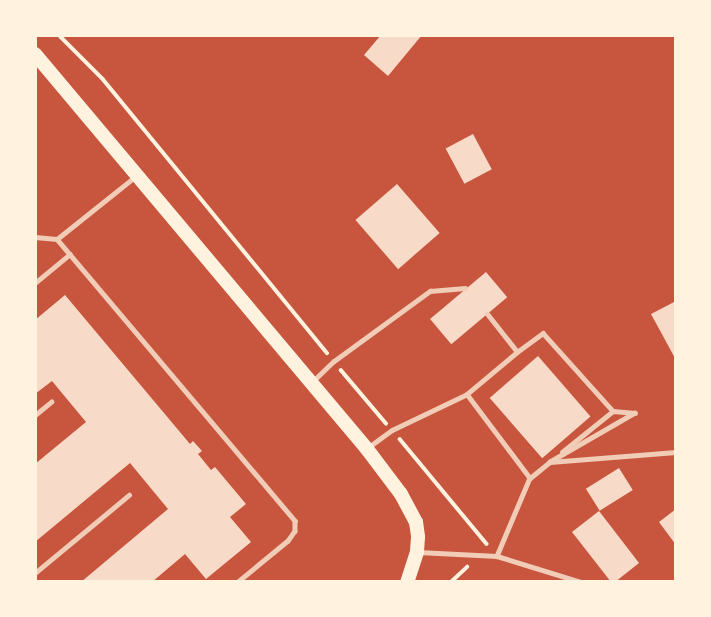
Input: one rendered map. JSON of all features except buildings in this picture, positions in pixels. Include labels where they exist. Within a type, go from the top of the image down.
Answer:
[{"type":"main road","points":[[35,54],[367,449],[401,494],[416,522],[417,552],[407,582]]},
{"type":"lane","points":[[35,237],[57,239],[137,176]]},
{"type":"lane","points":[[57,239],[295,521],[295,531],[288,541],[238,582]]},
{"type":"lane","points":[[35,284],[70,254]]},
{"type":"lane","points":[[310,384],[334,361],[430,291],[465,288]]},
{"type":"lane","points":[[487,314],[517,352]]},
{"type":"lane","points":[[367,449],[392,430],[467,394],[543,334],[614,411],[635,413],[550,462]]},
{"type":"lane","points":[[467,394],[530,478]]},
{"type":"lane","points":[[35,415],[51,402]]},
{"type":"lane","points":[[497,556],[530,478],[614,411]]},
{"type":"lane","points":[[550,462],[676,452]]},
{"type":"lane","points":[[35,573],[129,495]]},
{"type":"lane","points":[[417,552],[497,556],[581,582]]},
{"type":"path","points":[[59,35],[103,79],[497,556]]}]
